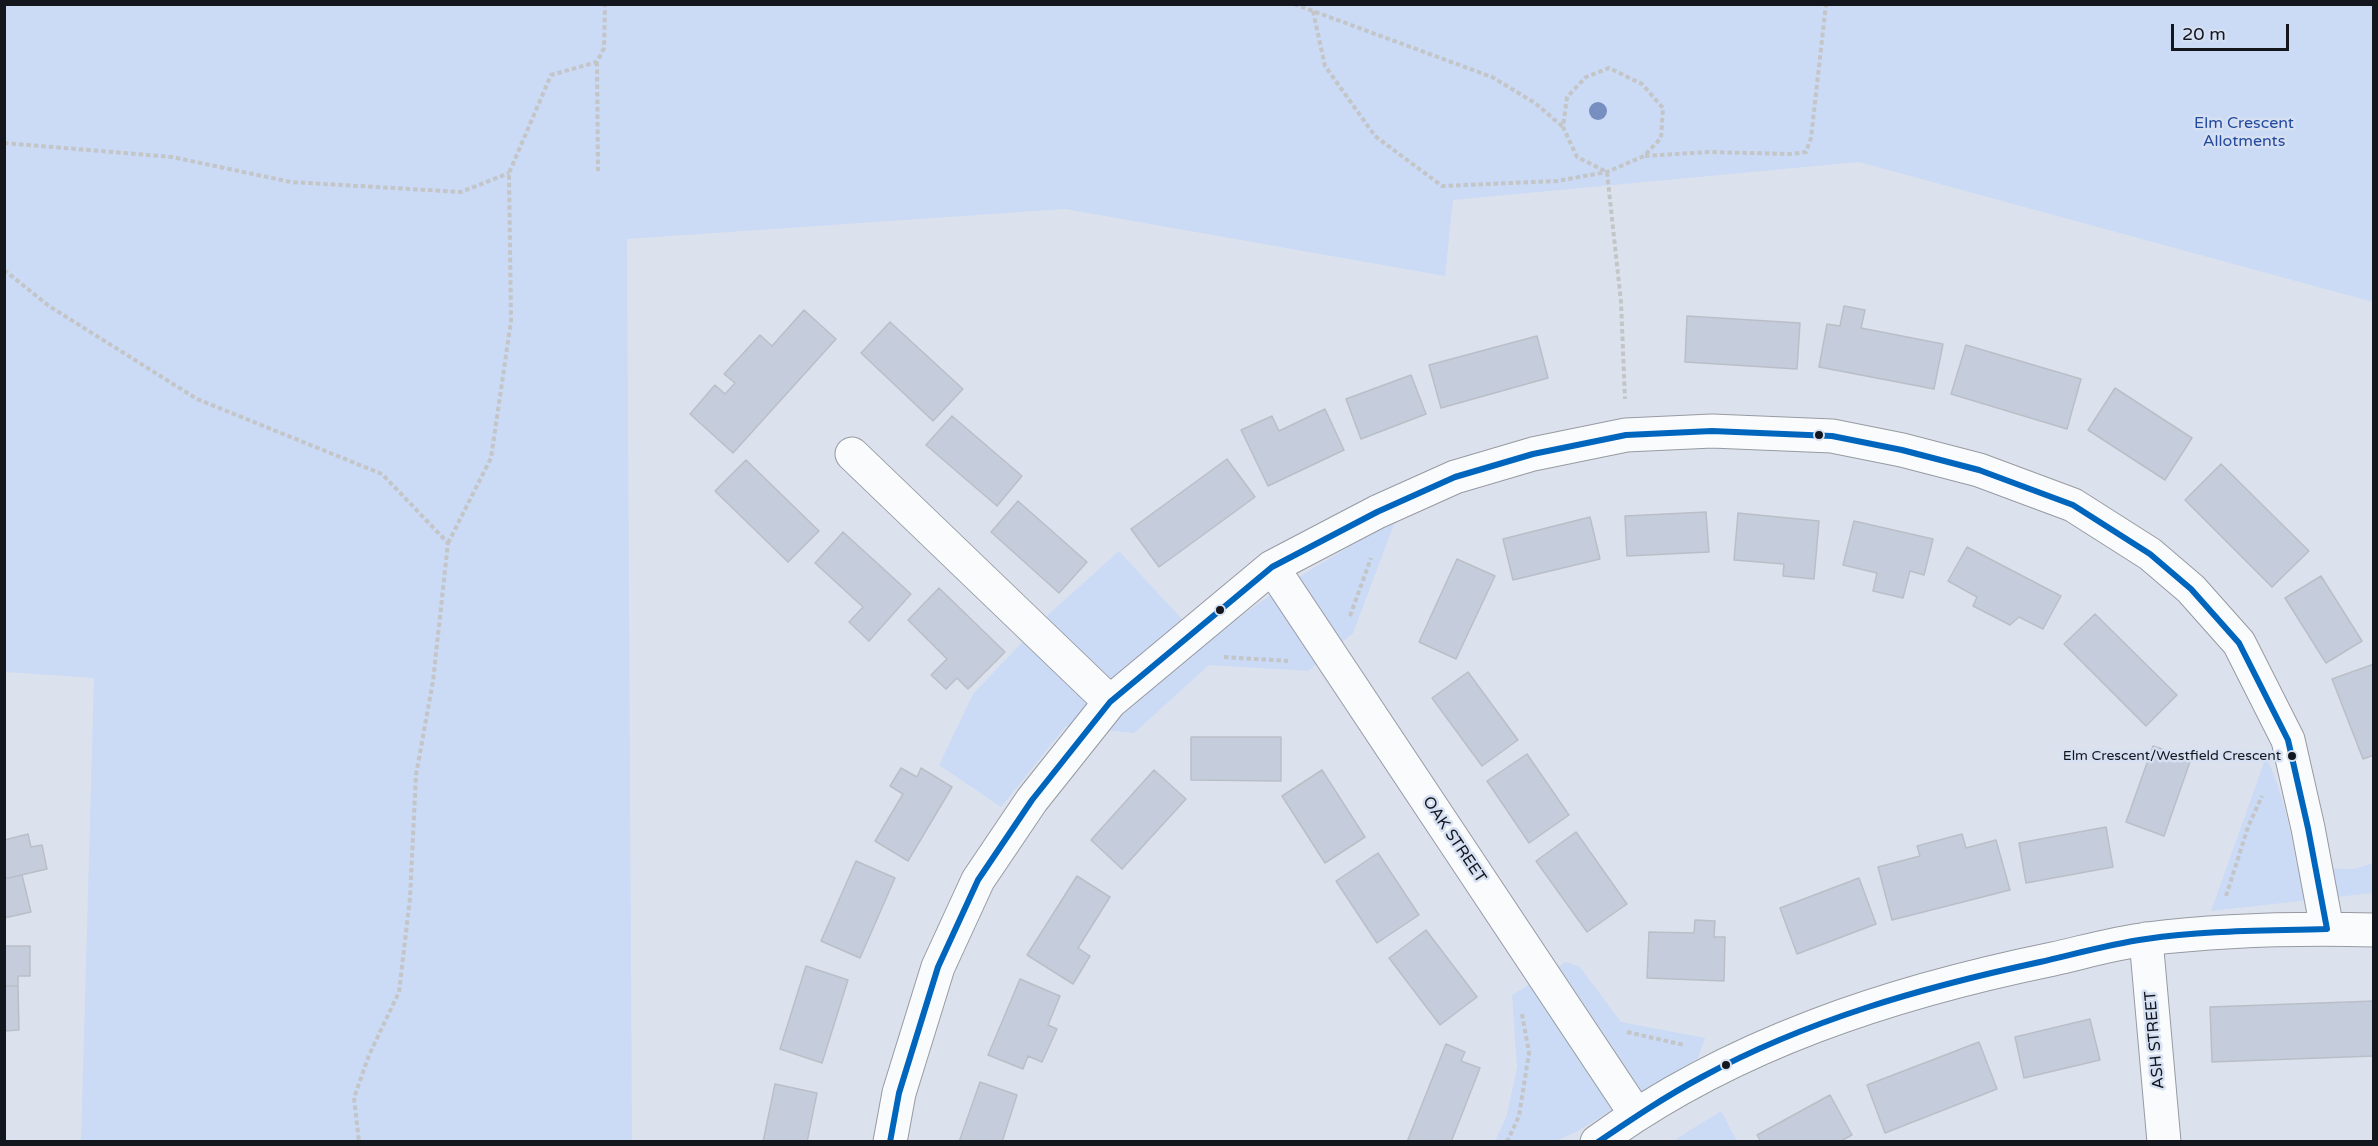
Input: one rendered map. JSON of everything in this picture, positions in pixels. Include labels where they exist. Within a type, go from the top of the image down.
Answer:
[{"type":"street","points":[[890,1142],[899,1093],[938,967],[978,880],[1032,800],[1110,702],[1272,567],[1390,506],[1455,477],[1533,454],[1626,435],[1712,431],[1832,436],[1902,450],[1979,470],[2073,505],[2150,554],[2191,589],[2239,644],[2288,740],[2308,828],[2327,929]]},
{"type":"street","points":[[852,454],[1110,702]]},
{"type":"street","name":"OAK STREET","points":[[1272,567],[1635,1113]]},
{"type":"street","points":[[1597,1142],[1635,1113],[1740,1057],[1872,1005],[1994,971],[2146,939],[2327,929],[2373,930]]},
{"type":"street","name":"ASH STREET","points":[[2146,939],[2164,1142]]},
{"type":"path","points":[[598,171],[597,62],[604,48],[605,4]]},
{"type":"path","points":[[1294,4],[1492,77],[1535,103],[1563,127],[1577,157],[1607,172]]},
{"type":"path","points":[[1313,11],[1325,66],[1375,136],[1442,186],[1557,181],[1607,172],[1644,156],[1708,152],[1792,154],[1806,152],[1811,138],[1826,4]]},
{"type":"path","points":[[359,1142],[354,1098],[369,1055],[399,992],[410,898],[416,775],[433,681],[448,543],[491,458],[511,321],[509,173],[551,75],[597,62]]},
{"type":"path","points":[[1563,127],[1567,97],[1586,76],[1609,68],[1642,84],[1663,108],[1661,138],[1644,156]]},
{"type":"path","points":[[4,143],[172,157],[291,182],[460,192],[509,173]]},
{"type":"path","points":[[1607,172],[1621,302],[1626,435]]},
{"type":"path","points":[[4,270],[49,306],[196,399],[382,474],[448,543]]},
{"type":"path","points":[[1169,653],[1254,660],[1335,662],[1390,506]]},
{"type":"path","points":[[2214,934],[2248,827],[2288,740]]},
{"type":"path","points":[[1507,1142],[1519,1116],[1529,1053],[1521,1008],[1551,986]]},
{"type":"path","points":[[1573,1021],[1685,1045]]},
{"type":"green space","name":"Elm Crescent Allotments","points":[[4,5],[2373,5],[2373,302],[1859,162],[1453,200],[1445,276],[1065,209],[627,239],[632,1141],[81,1141],[94,678],[5,672]]},
{"type":"green space","points":[[1395,522],[1353,633],[1308,671],[1209,665],[1134,733],[1066,726],[1001,807],[939,765],[973,694],[1050,613],[1119,551],[1204,643],[1297,578]]},
{"type":"green space","points":[[2266,757],[2289,824],[2297,867],[2354,869],[2373,863],[2373,893],[2211,911]]},
{"type":"green space","points":[[1566,962],[1580,967],[1621,1022],[1705,1038],[1698,1058],[1576,1132],[1556,1141],[1495,1142],[1507,1114],[1517,1067],[1512,995]]},
{"type":"green space","points":[[1721,1111],[1737,1141],[1673,1141]]},
{"type":"building","points":[[1844,306],[1865,310],[1861,328],[1943,344],[1934,389],[1819,367],[1827,324],[1840,326]]},
{"type":"building","points":[[804,310],[836,339],[733,453],[690,414],[715,385],[725,394],[735,383],[724,374],[760,335],[772,346]]},
{"type":"building","points":[[1687,316],[1800,323],[1797,369],[1685,362]]},
{"type":"building","points":[[890,322],[963,389],[933,421],[861,353]]},
{"type":"building","points":[[1537,336],[1548,378],[1441,408],[1429,365]]},
{"type":"building","points":[[1966,345],[2081,379],[2067,429],[1951,394]]},
{"type":"building","points":[[1411,375],[1426,414],[1361,439],[1346,399]]},
{"type":"building","points":[[2115,388],[2192,438],[2165,480],[2088,430]]},
{"type":"building","points":[[1325,409],[1344,450],[1268,486],[1241,430],[1272,416],[1279,431]]},
{"type":"building","points":[[952,416],[1022,476],[997,506],[926,445]]},
{"type":"building","points":[[1227,459],[1255,497],[1159,567],[1131,529]]},
{"type":"building","points":[[746,460],[819,531],[788,562],[715,491]]},
{"type":"building","points":[[2221,464],[2309,551],[2272,587],[2185,500]]},
{"type":"building","points":[[1018,501],[1087,562],[1059,593],[991,532]]},
{"type":"building","points":[[1706,512],[1709,552],[1627,556],[1625,516]]},
{"type":"building","points":[[1738,513],[1819,521],[1814,579],[1783,576],[1784,564],[1734,560]]},
{"type":"building","points":[[1590,517],[1600,559],[1513,580],[1503,539]]},
{"type":"building","points":[[1854,521],[1933,539],[1924,575],[1910,571],[1903,598],[1873,591],[1877,573],[1843,565]]},
{"type":"building","points":[[843,532],[911,594],[869,641],[849,622],[863,607],[815,563]]},
{"type":"building","points":[[1967,547],[2061,596],[2043,629],[2019,617],[2010,625],[1973,606],[1977,597],[1948,581]]},
{"type":"building","points":[[1457,559],[1495,576],[1456,659],[1419,642]]},
{"type":"building","points":[[2321,576],[2362,641],[2326,663],[2285,598]]},
{"type":"building","points":[[939,588],[1005,652],[968,689],[957,678],[946,689],[931,675],[947,659],[908,620]]},
{"type":"building","points":[[2095,614],[2177,695],[2146,726],[2064,644]]},
{"type":"building","points":[[2374,664],[2374,755],[2363,759],[2332,679]]},
{"type":"building","points":[[1468,672],[1518,740],[1482,766],[1432,698]]},
{"type":"building","points":[[1191,737],[1281,737],[1281,781],[1191,780]]},
{"type":"building","points":[[2153,746],[2191,759],[2164,836],[2126,822]]},
{"type":"building","points":[[1527,754],[1569,815],[1529,843],[1487,781]]},
{"type":"building","points":[[901,768],[917,777],[921,768],[952,787],[908,861],[875,841],[903,794],[890,786]]},
{"type":"building","points":[[1154,770],[1186,799],[1122,869],[1091,840]]},
{"type":"building","points":[[1322,770],[1365,837],[1325,863],[1282,796]]},
{"type":"building","points":[[2106,827],[2113,867],[2026,883],[2019,843]]},
{"type":"building","points":[[1576,832],[1627,904],[1587,932],[1536,861]]},
{"type":"building","points":[[28,834],[31,847],[42,845],[47,869],[4,879],[4,840]]},
{"type":"building","points":[[1962,834],[1966,848],[1996,840],[2010,890],[1892,920],[1878,867],[1920,856],[1917,846]]},
{"type":"building","points":[[1378,853],[1419,915],[1377,943],[1336,881]]},
{"type":"building","points":[[856,861],[895,878],[860,958],[821,941]]},
{"type":"building","points":[[22,875],[31,912],[4,918],[4,879]]},
{"type":"building","points":[[1077,876],[1110,897],[1078,948],[1090,956],[1073,984],[1027,955]]},
{"type":"building","points":[[1859,878],[1876,924],[1797,954],[1780,908]]},
{"type":"building","points":[[1695,920],[1715,921],[1714,937],[1725,937],[1724,981],[1647,978],[1649,932],[1694,933]]},
{"type":"building","points":[[1426,930],[1477,997],[1440,1025],[1389,958]]},
{"type":"building","points":[[4,946],[30,946],[30,976],[18,976],[18,986],[4,986]]},
{"type":"building","points":[[806,966],[848,980],[822,1063],[780,1049]]},
{"type":"building","points":[[1020,979],[1060,996],[1048,1025],[1057,1029],[1042,1062],[1028,1056],[1023,1069],[988,1055]]},
{"type":"building","points":[[4,986],[18,986],[19,1030],[4,1031]]},
{"type":"building","points":[[2374,1001],[2374,1056],[2212,1062],[2210,1007]]},
{"type":"building","points":[[2090,1019],[2100,1060],[2024,1078],[2015,1037]]},
{"type":"building","points":[[1979,1042],[1997,1089],[1885,1133],[1867,1085]]},
{"type":"building","points":[[1446,1044],[1465,1052],[1461,1061],[1480,1068],[1451,1142],[1407,1142]]},
{"type":"building","points":[[980,1082],[1017,1095],[1002,1142],[959,1142]]},
{"type":"building","points":[[775,1084],[817,1093],[807,1142],[763,1142]]},
{"type":"building","points":[[1830,1095],[1852,1135],[1839,1142],[1761,1142],[1757,1135]]},
{"type":"transit line","points":[[890,1142],[899,1093],[938,967],[978,880],[1032,800],[1110,702],[1272,567],[1377,512],[1455,477],[1533,454],[1626,435],[1712,431],[1832,436],[1902,450],[1979,470],[2073,505],[2150,554],[2191,589],[2239,643],[2288,740],[2308,828],[2327,929],[2214,932],[2133,941],[1910,994],[1825,1022],[1742,1057],[1675,1092],[1598,1142]]},
{"type":"place","name":"Elm Crescent/Westfield Crescent","points":[[2292,756]]}]
